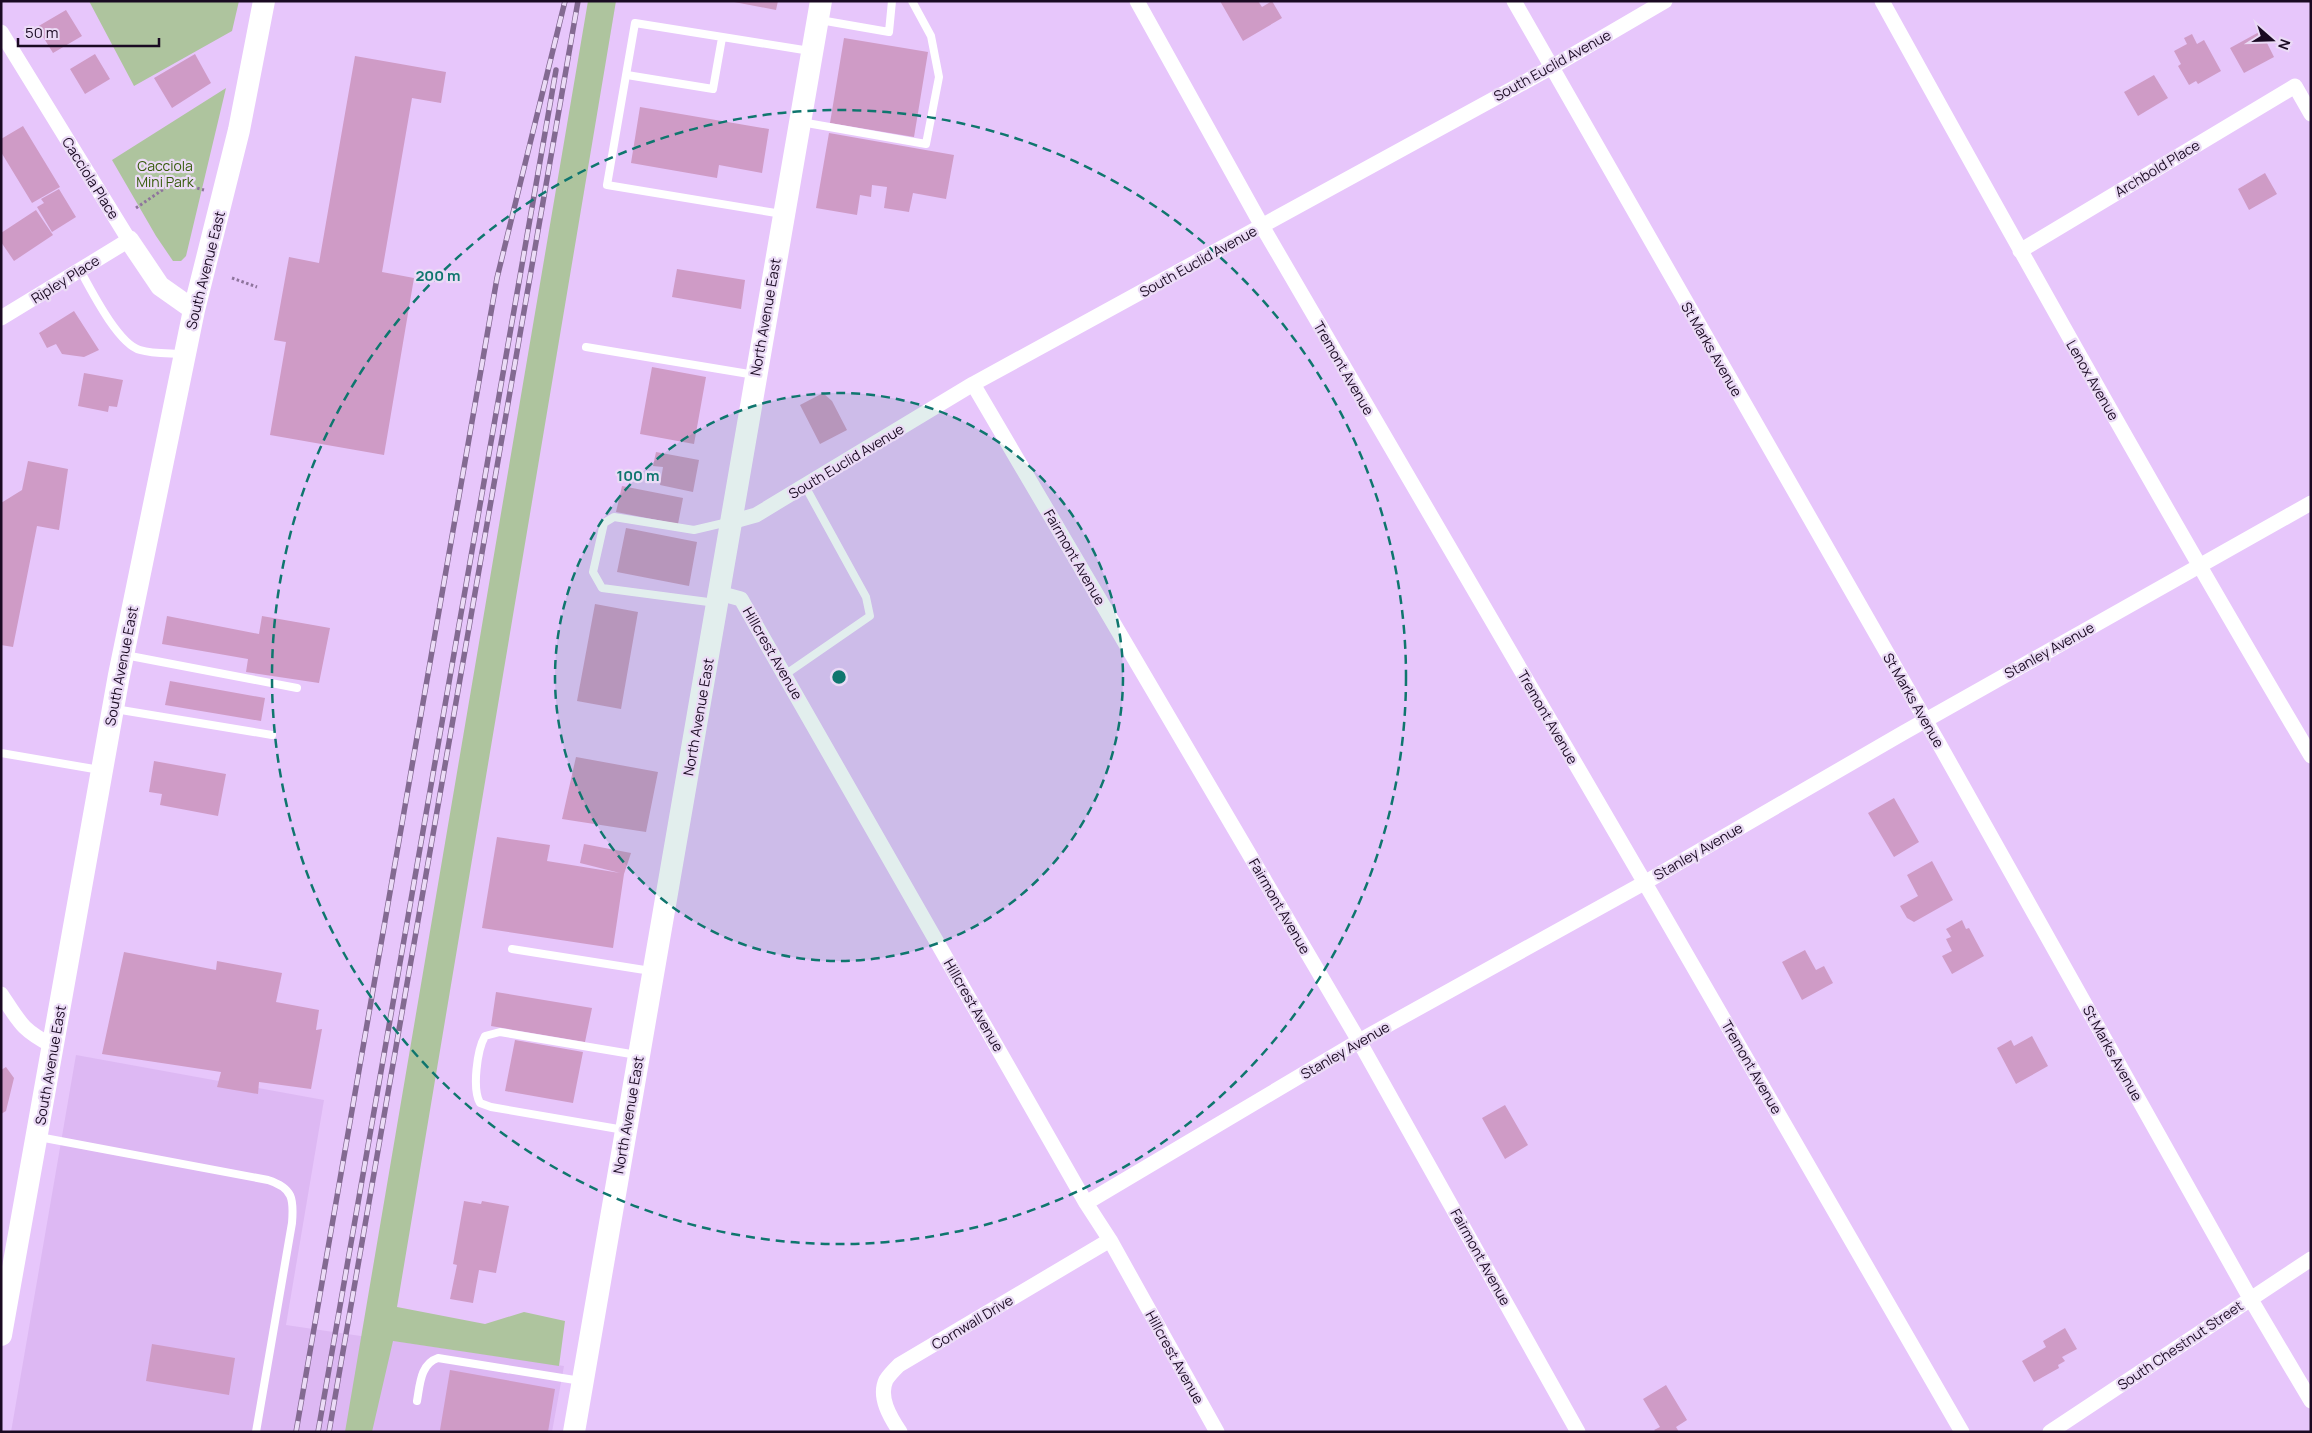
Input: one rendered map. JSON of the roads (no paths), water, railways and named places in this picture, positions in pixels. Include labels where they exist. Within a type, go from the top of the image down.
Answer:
[{"type":"main road","name":"South Avenue East","points":[[1,1335],[112,709],[194,310],[240,130],[264,1]]},
{"type":"main road","name":"North Avenue East","points":[[574,1432],[819,10]]},
{"type":"street","name":"Tremont Avenue","points":[[1137,1],[1262,226],[1962,1432]]},
{"type":"street","name":"St Marks Avenue","points":[[1514,1],[1925,720],[2250,1298],[2311,1401]]},
{"type":"street","name":"South Euclid Avenue","points":[[731,522],[756,515],[974,384],[1552,67],[1665,1]]},
{"type":"street","name":"Lenox Avenue","points":[[1882,1],[2020,251],[2198,566],[2311,756]]},
{"type":"street","name":"Cacciola Place","points":[[1,32],[129,240],[160,286],[194,310]]},
{"type":"street","name":"Archbold Place","points":[[2020,251],[2295,86],[2311,114]]},
{"type":"street","name":"Ripley Place","points":[[1,318],[129,240]]},
{"type":"street","name":"Fairmont Avenue","points":[[974,384],[1360,1041],[1578,1432]]},
{"type":"street","name":"Stanley Avenue","points":[[1086,1202],[1360,1041],[2311,503]]},
{"type":"street","name":"Hillcrest Avenue","points":[[718,598],[741,599],[786,674],[1086,1202],[1110,1240],[1217,1432]]},
{"type":"street","points":[[1,994],[23,1028],[53,1046]]},
{"type":"street","name":"Cornwall Drive","points":[[900,1432],[889,1415],[884,1397],[886,1380],[899,1365],[1110,1240]]},
{"type":"street","name":"South Chestnut Street","points":[[2050,1432],[2250,1298],[2311,1260]]},
{"type":"lane","points":[[819,10],[889,32],[892,1]]},
{"type":"lane","points":[[800,121],[926,144],[939,77],[931,36],[912,1]]},
{"type":"lane","points":[[783,215],[608,185],[635,23],[812,51]]},
{"type":"lane","points":[[627,75],[713,89],[722,38]]},
{"type":"lane","points":[[80,270],[93,294],[130,346],[141,351],[185,354]]},
{"type":"lane","points":[[586,347],[755,375]]},
{"type":"lane","points":[[786,674],[870,616],[866,597],[805,486]]},
{"type":"lane","points":[[718,598],[602,588],[593,572],[604,523],[614,517],[694,530],[731,522]]},
{"type":"lane","points":[[123,655],[297,688]]},
{"type":"lane","points":[[112,709],[272,735]]},
{"type":"lane","points":[[1,753],[102,771]]},
{"type":"lane","points":[[512,949],[653,971]]},
{"type":"lane","points":[[626,1130],[491,1107],[480,1103],[476,1085],[481,1042],[485,1036],[500,1032],[638,1055]]},
{"type":"lane","points":[[37,1137],[268,1180],[287,1189],[292,1199],[292,1224],[256,1432]]},
{"type":"lane","points":[[417,1401],[424,1368],[432,1360],[438,1358],[583,1382]]},
{"type":"railway","points":[[296,1432],[497,278],[565,1]]},
{"type":"railway","points":[[329,1432],[578,1]]},
{"type":"railway","points":[[318,1432],[556,70]]},
{"type":"park label","name":"Cacciola Mini Park","points":[[165,174]]}]
